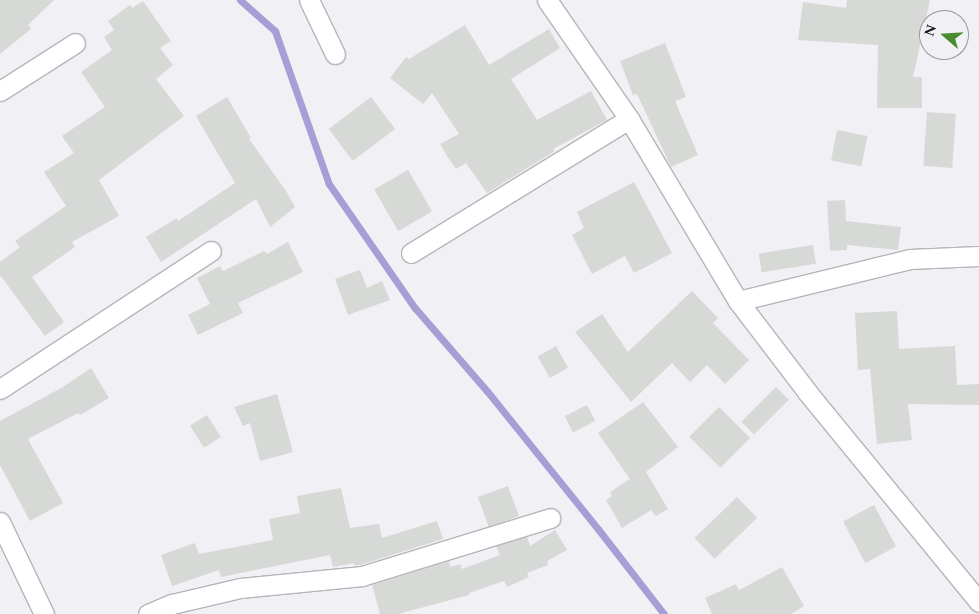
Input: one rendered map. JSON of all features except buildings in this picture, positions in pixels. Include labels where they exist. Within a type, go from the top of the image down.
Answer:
[{"type":"street","points":[[309,0],[336,54]]},
{"type":"street","points":[[547,0],[629,119],[738,301],[808,393],[979,602]]},
{"type":"street","points":[[0,91],[75,43]]},
{"type":"street","points":[[411,253],[629,119]]},
{"type":"street","points":[[0,389],[211,251]]},
{"type":"street","points":[[738,301],[910,260],[979,256]]},
{"type":"street","points":[[148,614],[172,604],[240,588],[362,576],[550,518]]},
{"type":"street","points":[[0,522],[44,614]]},
{"type":"waterway","points":[[240,0],[275,31],[329,184],[415,308],[487,391],[664,614]]}]
